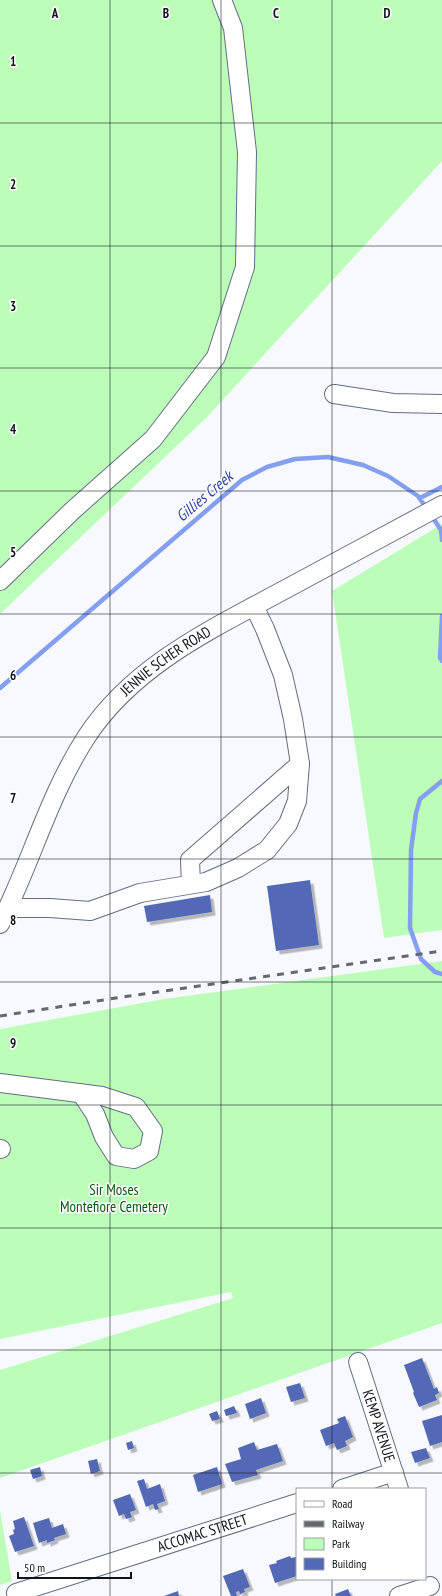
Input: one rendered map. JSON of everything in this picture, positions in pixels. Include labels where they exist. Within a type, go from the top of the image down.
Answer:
[{"type":"street","points":[[0,581],[72,511],[153,439],[216,357],[245,267],[247,152],[233,28],[222,0]]},
{"type":"street","points":[[334,394],[393,403],[442,404]]},
{"type":"street","name":"JENNIE SCHER ROAD","points":[[0,924],[64,775],[101,716],[117,699],[158,663],[185,644],[442,505]]},
{"type":"street","points":[[8,908],[50,908],[90,911],[140,893],[206,882],[238,868],[267,850],[288,824],[297,801],[300,764],[293,719],[283,675],[265,629],[254,606]]},
{"type":"street","points":[[191,884],[190,860],[300,764]]},
{"type":"street","points":[[0,1083],[81,1093]]},
{"type":"street","name":"KEMP AVENUE","points":[[358,1362],[397,1481]]},
{"type":"street","points":[[349,1488],[397,1481]]},
{"type":"street","name":"ACCOMAC STREET","points":[[16,1594],[296,1503]]},
{"type":"street","points":[[399,1596],[429,1585]]},
{"type":"green space","points":[[0,0],[442,0],[442,161],[207,417],[0,614]]},
{"type":"green space","points":[[442,524],[442,930],[384,938],[332,591]]},
{"type":"green space","name":"Sir Moses Montefiore Cemetery","points":[[442,961],[442,1323],[0,1478],[0,1370],[233,1298],[231,1292],[0,1339],[0,1029],[164,999]]},
{"type":"green space","points":[[0,1510],[12,1581],[0,1585]]},
{"type":"building","points":[[310,880],[319,945],[276,951],[267,886]]},
{"type":"building","points":[[210,895],[212,912],[147,922],[144,906]]},
{"type":"building","points":[[422,1358],[434,1389],[437,1387],[439,1393],[435,1395],[437,1400],[419,1407],[404,1365]]},
{"type":"building","points":[[300,1383],[305,1398],[291,1402],[286,1387]]},
{"type":"building","points":[[261,1398],[266,1413],[250,1419],[245,1404]]},
{"type":"building","points":[[234,1406],[237,1413],[226,1416],[224,1410]]},
{"type":"building","points":[[217,1411],[220,1419],[212,1421],[209,1414]]},
{"type":"building","points":[[442,1415],[442,1442],[430,1446],[422,1421]]},
{"type":"building","points":[[345,1416],[353,1437],[345,1441],[347,1446],[337,1450],[334,1443],[326,1446],[320,1430],[339,1423],[337,1419]]},
{"type":"building","points":[[132,1441],[134,1448],[128,1450],[126,1443]]},
{"type":"building","points":[[254,1442],[257,1450],[277,1444],[283,1461],[256,1470],[258,1475],[232,1482],[225,1464],[241,1459],[238,1448]]},
{"type":"building","points":[[426,1448],[430,1458],[415,1463],[411,1452]]},
{"type":"building","points":[[97,1459],[100,1471],[91,1474],[88,1461]]},
{"type":"building","points":[[40,1467],[42,1476],[33,1479],[30,1470]]},
{"type":"building","points":[[217,1467],[222,1484],[198,1492],[193,1475]]},
{"type":"building","points":[[144,1479],[147,1489],[160,1484],[165,1501],[157,1504],[159,1509],[155,1510],[153,1504],[146,1507],[137,1481]]},
{"type":"building","points":[[130,1494],[136,1510],[130,1512],[132,1517],[126,1519],[124,1514],[119,1516],[113,1500]]},
{"type":"building","points":[[24,1517],[34,1546],[15,1552],[9,1536],[14,1534],[13,1530],[15,1529],[13,1521]]},
{"type":"building","points":[[49,1518],[52,1528],[63,1524],[66,1534],[54,1538],[55,1540],[47,1543],[47,1540],[39,1543],[33,1523]]},
{"type":"building","points":[[290,1556],[291,1558],[296,1557],[296,1576],[275,1583],[269,1565],[277,1563],[276,1561]]},
{"type":"building","points":[[243,1569],[250,1587],[244,1589],[245,1592],[240,1594],[239,1591],[236,1592],[237,1596],[231,1596],[223,1576]]},
{"type":"building","points":[[348,1589],[351,1596],[336,1596],[335,1594]]},
{"type":"building","points":[[178,1591],[179,1596],[164,1596]]},
{"type":"waterway","name":"Gillies Creek","points":[[0,688],[242,480],[267,467],[295,459],[328,457],[363,465],[388,476],[418,496],[427,509]]},
{"type":"waterway","points":[[420,498],[442,487]]},
{"type":"waterway","name":"Gillies Creek","points":[[431,515],[441,530],[442,540]]},
{"type":"waterway","name":"Gillies Creek","points":[[442,616],[440,658],[442,661]]},
{"type":"waterway","points":[[442,781],[420,799],[416,813],[411,850],[410,928],[421,959],[435,972],[442,974]]},
{"type":"railway","points":[[0,1016],[442,951]]}]
